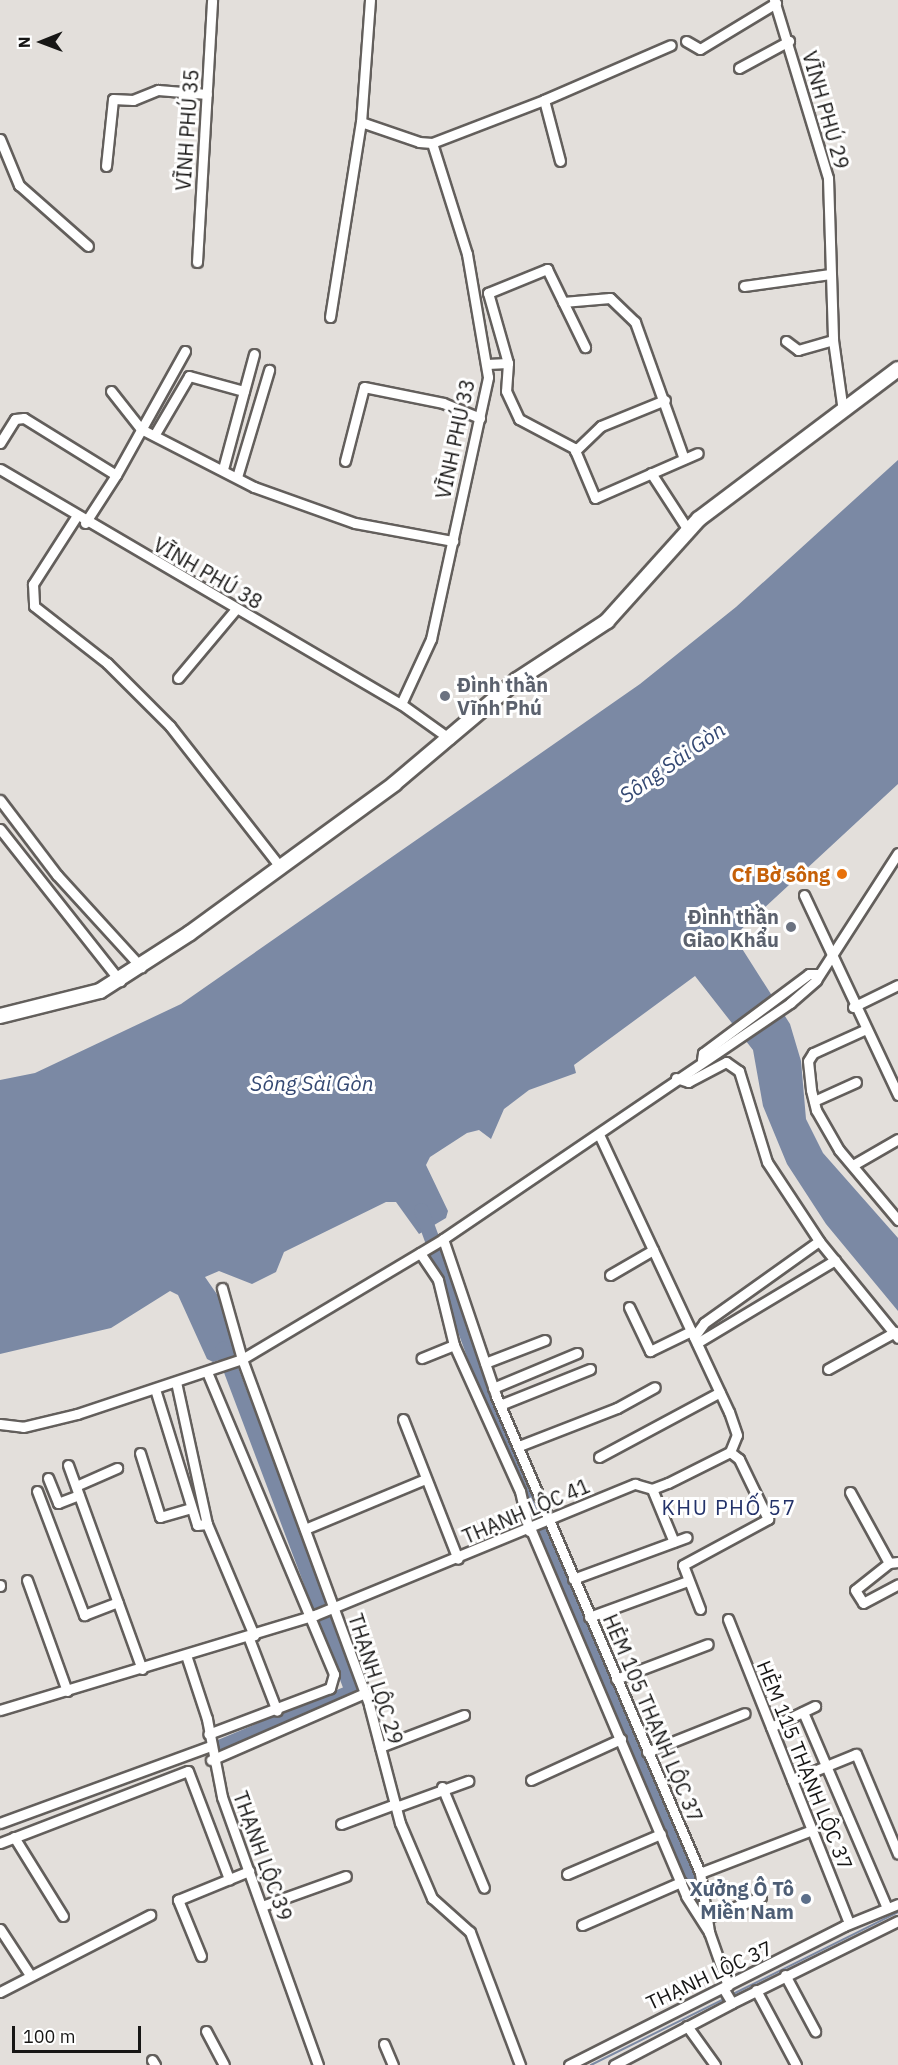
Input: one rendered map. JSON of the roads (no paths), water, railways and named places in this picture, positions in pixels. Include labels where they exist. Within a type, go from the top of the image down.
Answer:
[{"type":"street","name":"VĨNH PHÚ 35","points":[[197,262],[212,0]]},
{"type":"street","points":[[330,317],[361,122],[370,0]]},
{"type":"street","points":[[686,41],[691,48],[700,49],[775,2]]},
{"type":"street","name":"VĨNH PHÚ 29","points":[[775,2],[789,41],[828,178],[833,340],[846,409]]},
{"type":"street","points":[[739,68],[789,41]]},
{"type":"street","points":[[361,122],[432,143],[544,100],[671,45]]},
{"type":"street","points":[[106,166],[113,99],[133,100],[158,90],[207,94]]},
{"type":"street","points":[[544,100],[560,160]]},
{"type":"street","points":[[0,139],[19,185],[88,246]]},
{"type":"street","name":"VĨNH PHÚ 33","points":[[401,704],[431,639],[490,364],[467,254],[432,143]]},
{"type":"street","points":[[585,347],[547,269],[488,293],[507,362],[506,391],[519,419],[575,451],[595,498],[698,453]]},
{"type":"street","points":[[744,286],[831,274]]},
{"type":"street","points":[[563,302],[616,301],[635,322],[665,400],[684,459]]},
{"type":"street","points":[[786,341],[798,350],[833,340]]},
{"type":"street","points":[[86,523],[185,351]]},
{"type":"street","points":[[223,469],[254,354]]},
{"type":"street","points":[[490,364],[507,362]]},
{"type":"street","points":[[0,1016],[51,1007],[120,981],[281,868],[450,739],[517,680],[607,621],[688,530],[898,369]]},
{"type":"street","points":[[237,477],[269,370]]},
{"type":"street","points":[[155,434],[189,376],[244,391]]},
{"type":"street","points":[[345,461],[364,387],[443,403],[480,418]]},
{"type":"street","points":[[111,391],[141,429],[237,477],[355,523],[453,541]]},
{"type":"street","points":[[575,451],[601,426],[665,400]]},
{"type":"street","points":[[0,443],[15,419],[24,418],[116,474]]},
{"type":"street","name":"VĨNH PHÚ 38","points":[[0,469],[86,523],[401,704],[450,739]]},
{"type":"street","points":[[651,473],[688,530]]},
{"type":"street","points":[[76,517],[33,584],[34,606],[107,663],[170,726],[281,868]]},
{"type":"street","points":[[178,678],[236,609]]},
{"type":"street","points":[[0,800],[57,875],[141,967]]},
{"type":"street","points":[[0,830],[120,981]]},
{"type":"street","points":[[0,1424],[23,1427],[66,1417],[176,1383],[242,1359],[443,1239],[599,1135],[702,1060],[703,1053],[735,1036],[786,999],[809,974],[818,974],[830,960],[898,853]]},
{"type":"street","points":[[804,895],[830,960],[898,1095]]},
{"type":"street","points":[[853,1007],[898,984]]},
{"type":"street","points":[[864,1030],[813,1053],[808,1060],[814,1101],[839,1150],[898,1220]]},
{"type":"street","points":[[676,1078],[688,1082],[726,1062],[739,1071],[767,1162],[819,1240],[897,1335],[828,1369]]},
{"type":"street","points":[[814,1101],[856,1082]]},
{"type":"street","points":[[599,1135],[720,1392],[737,1436],[730,1452],[739,1459],[768,1519],[683,1565],[700,1609]]},
{"type":"street","points":[[853,1165],[898,1139]]},
{"type":"street","name":"HẺM 105 THẠNH LỘC 37","points":[[443,1239],[493,1388],[700,1873],[711,1916],[710,1932]]},
{"type":"street","points":[[694,1337],[704,1323],[819,1240]]},
{"type":"street","points":[[610,1275],[653,1250]]},
{"type":"street","points":[[422,1252],[438,1280],[454,1345],[520,1491],[530,1531],[681,1882],[710,1932],[725,1989],[731,2002]]},
{"type":"street","points":[[629,1307],[650,1351],[694,1337],[835,1260]]},
{"type":"street","name":"THẠNH LỘC 29","points":[[222,1288],[242,1359],[365,1693],[395,1805],[432,1898],[470,1932],[520,2065]]},
{"type":"street","points":[[485,1363],[544,1340]]},
{"type":"street","points":[[421,1358],[454,1345]]},
{"type":"street","points":[[493,1388],[577,1353]]},
{"type":"street","points":[[500,1405],[590,1369]]},
{"type":"street","points":[[208,1734],[277,1711],[330,1688],[334,1674],[330,1653],[209,1372]]},
{"type":"street","points":[[176,1383],[207,1524],[251,1636],[277,1711]]},
{"type":"street","points":[[519,1446],[617,1408],[655,1387]]},
{"type":"street","points":[[155,1389],[196,1525],[207,1524]]},
{"type":"street","points":[[599,1457],[720,1392]]},
{"type":"street","points":[[403,1419],[458,1559]]},
{"type":"street","name":"THẠNH LỘC 41","points":[[0,1710],[251,1636],[334,1608],[530,1531],[635,1484],[652,1488],[730,1452]]},
{"type":"street","points":[[140,1453],[160,1517],[191,1508]]},
{"type":"street","points":[[68,1465],[142,1669]]},
{"type":"street","points":[[48,1478],[58,1503],[117,1468]]},
{"type":"street","points":[[305,1529],[425,1479]]},
{"type":"street","points":[[652,1488],[674,1542]]},
{"type":"street","points":[[37,1491],[84,1615],[118,1602]]},
{"type":"street","points":[[850,1492],[894,1562],[855,1590],[863,1603],[898,1584]]},
{"type":"street","points":[[573,1579],[687,1537]]},
{"type":"street","points":[[27,1580],[67,1691]]},
{"type":"street","points":[[589,1617],[688,1581]]},
{"type":"street","name":"HẺM 115 THẠNH LỘC 37","points":[[728,1619],[849,1923]]},
{"type":"street","points":[[616,1679],[708,1644]]},
{"type":"street","name":"THẠNH LỘC 39","points":[[186,1655],[208,1734],[211,1760],[318,2065]]},
{"type":"street","points":[[211,1760],[365,1693]]},
{"type":"street","points":[[771,1727],[815,1706]]},
{"type":"street","points":[[803,1712],[829,1764],[887,1908]]},
{"type":"street","points":[[647,1752],[745,1713]]},
{"type":"street","points":[[380,1747],[464,1715]]},
{"type":"street","points":[[531,1780],[621,1739]]},
{"type":"street","points":[[0,1822],[210,1746]]},
{"type":"street","points":[[792,1780],[856,1754],[898,1854]]},
{"type":"street","points":[[0,1844],[188,1771],[229,1879]]},
{"type":"street","points":[[341,1824],[442,1787],[468,1781]]},
{"type":"street","points":[[442,1787],[484,1888]]},
{"type":"street","points":[[700,1873],[812,1830]]},
{"type":"street","points":[[567,1874],[661,1834]]},
{"type":"street","points":[[14,1837],[63,1916]]},
{"type":"street","points":[[201,1956],[178,1900],[249,1871]]},
{"type":"street","points":[[262,1906],[346,1876]]},
{"type":"street","points":[[582,1925],[681,1882]]},
{"type":"street","points":[[701,1920],[761,1897]]},
{"type":"street","name":"THẠNH LỘC 37","points":[[568,2065],[725,1989],[849,1923],[898,1904]]},
{"type":"street","points":[[0,1992],[150,1916]]},
{"type":"street","points":[[614,2065],[731,2002],[898,1921]]},
{"type":"street","points":[[0,1929],[30,1975]]},
{"type":"street","points":[[785,1975],[815,2031]]},
{"type":"street","points":[[756,1990],[796,2065]]},
{"type":"street","points":[[687,2026],[715,2065]]},
{"type":"street","points":[[206,2031],[224,2065]]},
{"type":"street","points":[[384,2044],[393,2065]]},
{"type":"water","name":"Sông Sài Gòn","points":[[898,460],[898,784],[734,936],[790,1024],[801,1061],[806,1119],[823,1153],[898,1238],[898,1311],[826,1224],[787,1164],[763,1106],[753,1050],[695,976],[574,1065],[576,1073],[529,1090],[504,1109],[491,1139],[479,1130],[467,1133],[430,1157],[426,1165],[448,1211],[446,1218],[419,1234],[396,1202],[386,1202],[284,1252],[276,1272],[252,1284],[219,1271],[205,1277],[223,1303],[235,1355],[213,1362],[207,1359],[178,1295],[170,1291],[111,1328],[0,1354],[0,1080],[35,1073],[181,1004],[640,684],[736,607]]},
{"type":"waterway","points":[[421,1210],[508,1448],[698,1900]]},
{"type":"waterway","points":[[219,1747],[352,1691],[223,1349]]},
{"type":"waterway","points":[[731,1995],[898,1912]]},
{"type":"waterway","points":[[591,2065],[726,1998]]},
{"type":"place","name":"Đình thần Vĩnh Phú","points":[[445,696]]},
{"type":"place","name":"Cf Bờ sông","points":[[842,874]]},
{"type":"place","name":"Đình thần Giao Khẩu","points":[[791,927]]},
{"type":"place","name":"Xưởng Ô Tô Miền Nam","points":[[806,1899]]},
{"type":"district","name":"KHU PHỐ 57","points":[[729,1507]]}]
